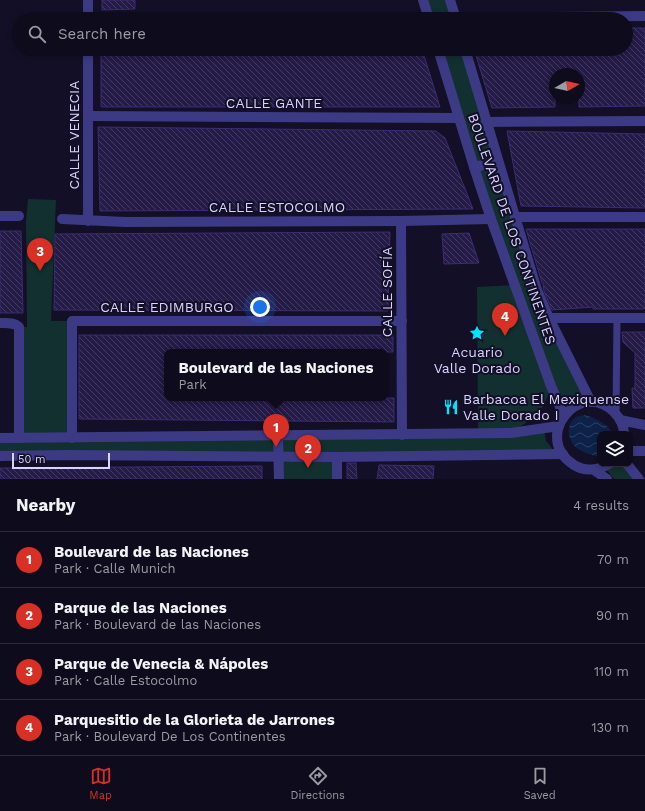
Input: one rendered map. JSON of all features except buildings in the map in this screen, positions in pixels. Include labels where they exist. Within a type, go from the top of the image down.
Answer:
[{"type":"street","points":[[88,0],[88,12]]},
{"type":"street","points":[[423,0],[426,12]]},
{"type":"street","points":[[450,0],[453,12]]},
{"type":"street","points":[[633,16],[645,16]]},
{"type":"street","name":"CALLE VENECIA","points":[[88,56],[88,221]]},
{"type":"street","name":"BOULEVARD DE LOS CONTINENTES","points":[[440,56],[491,219],[551,386],[564,416]]},
{"type":"street","name":"BOULEVARD DE LOS CONTINENTES","points":[[466,56],[537,290],[549,318],[591,402]]},
{"type":"street","name":"CALLE GANTE","points":[[88,116],[460,118]]},
{"type":"street","points":[[486,122],[645,121]]},
{"type":"street","points":[[474,167],[498,162]]},
{"type":"street","points":[[0,216],[20,216]]},
{"type":"street","points":[[515,217],[645,217]]},
{"type":"street","name":"CALLE ESTOCOLMO","points":[[62,219],[133,222],[491,219]]},
{"type":"street","name":"CALLE SOFÍA","points":[[401,220],[402,435]]},
{"type":"street","points":[[549,318],[645,318]]},
{"type":"street","name":"CALLE EDIMBURGO","points":[[72,438],[72,321],[402,321]]},
{"type":"street","points":[[0,323],[12,323],[19,327],[19,438]]},
{"type":"street","points":[[603,467],[594,470],[585,469],[576,466],[563,454],[559,446],[557,436],[559,426],[564,416],[571,409],[581,404],[591,402],[598,403],[611,410],[618,418],[624,431]]},
{"type":"street","points":[[618,418],[645,425]]},
{"type":"street","points":[[0,438],[510,433],[559,426]]},
{"type":"street","points":[[278,436],[279,479]]},
{"type":"street","points":[[41,438],[42,455]]},
{"type":"street","points":[[633,451],[645,451]]},
{"type":"street","points":[[0,456],[337,457],[563,454]]},
{"type":"street","points":[[337,457],[337,479]]},
{"type":"street","points":[[629,467],[639,479]]},
{"type":"street","points":[[594,470],[607,479]]},
{"type":"lane","points":[[617,318],[618,418]]},
{"type":"green space","points":[[423,0],[450,0],[454,12],[427,12]]},
{"type":"green space","points":[[440,56],[467,56],[537,291],[586,400],[576,398],[565,400],[562,407],[551,386],[545,403],[538,413],[512,433],[544,429],[546,441],[556,453],[337,457],[336,479],[279,479],[279,457],[0,455],[0,438],[19,438],[19,327],[27,327],[26,221],[28,199],[56,200],[51,321],[72,321],[72,437],[478,434],[477,287],[515,285]]},
{"type":"green space","points":[[610,467],[628,467],[638,479],[614,479],[607,470]]},
{"type":"water","points":[[585,415],[597,420],[605,424],[612,431],[597,431],[597,456],[583,452],[571,442],[569,427],[571,422],[579,416]]},
{"type":"place","name":"Parque de Venecia & Nápoles","points":[[40,271]]},
{"type":"place","name":"Acuario Valle Dorado","points":[[477,333]]},
{"type":"place","name":"Parquesitio de la Glorieta de Jarrones","points":[[505,336]]},
{"type":"place","name":"Barbacoa El Mexiquense Valle Dorado I","points":[[451,407]]},
{"type":"place","name":"Boulevard de las Naciones","points":[[276,447]]},
{"type":"place","name":"Parque de las Naciones","points":[[308,468]]}]
